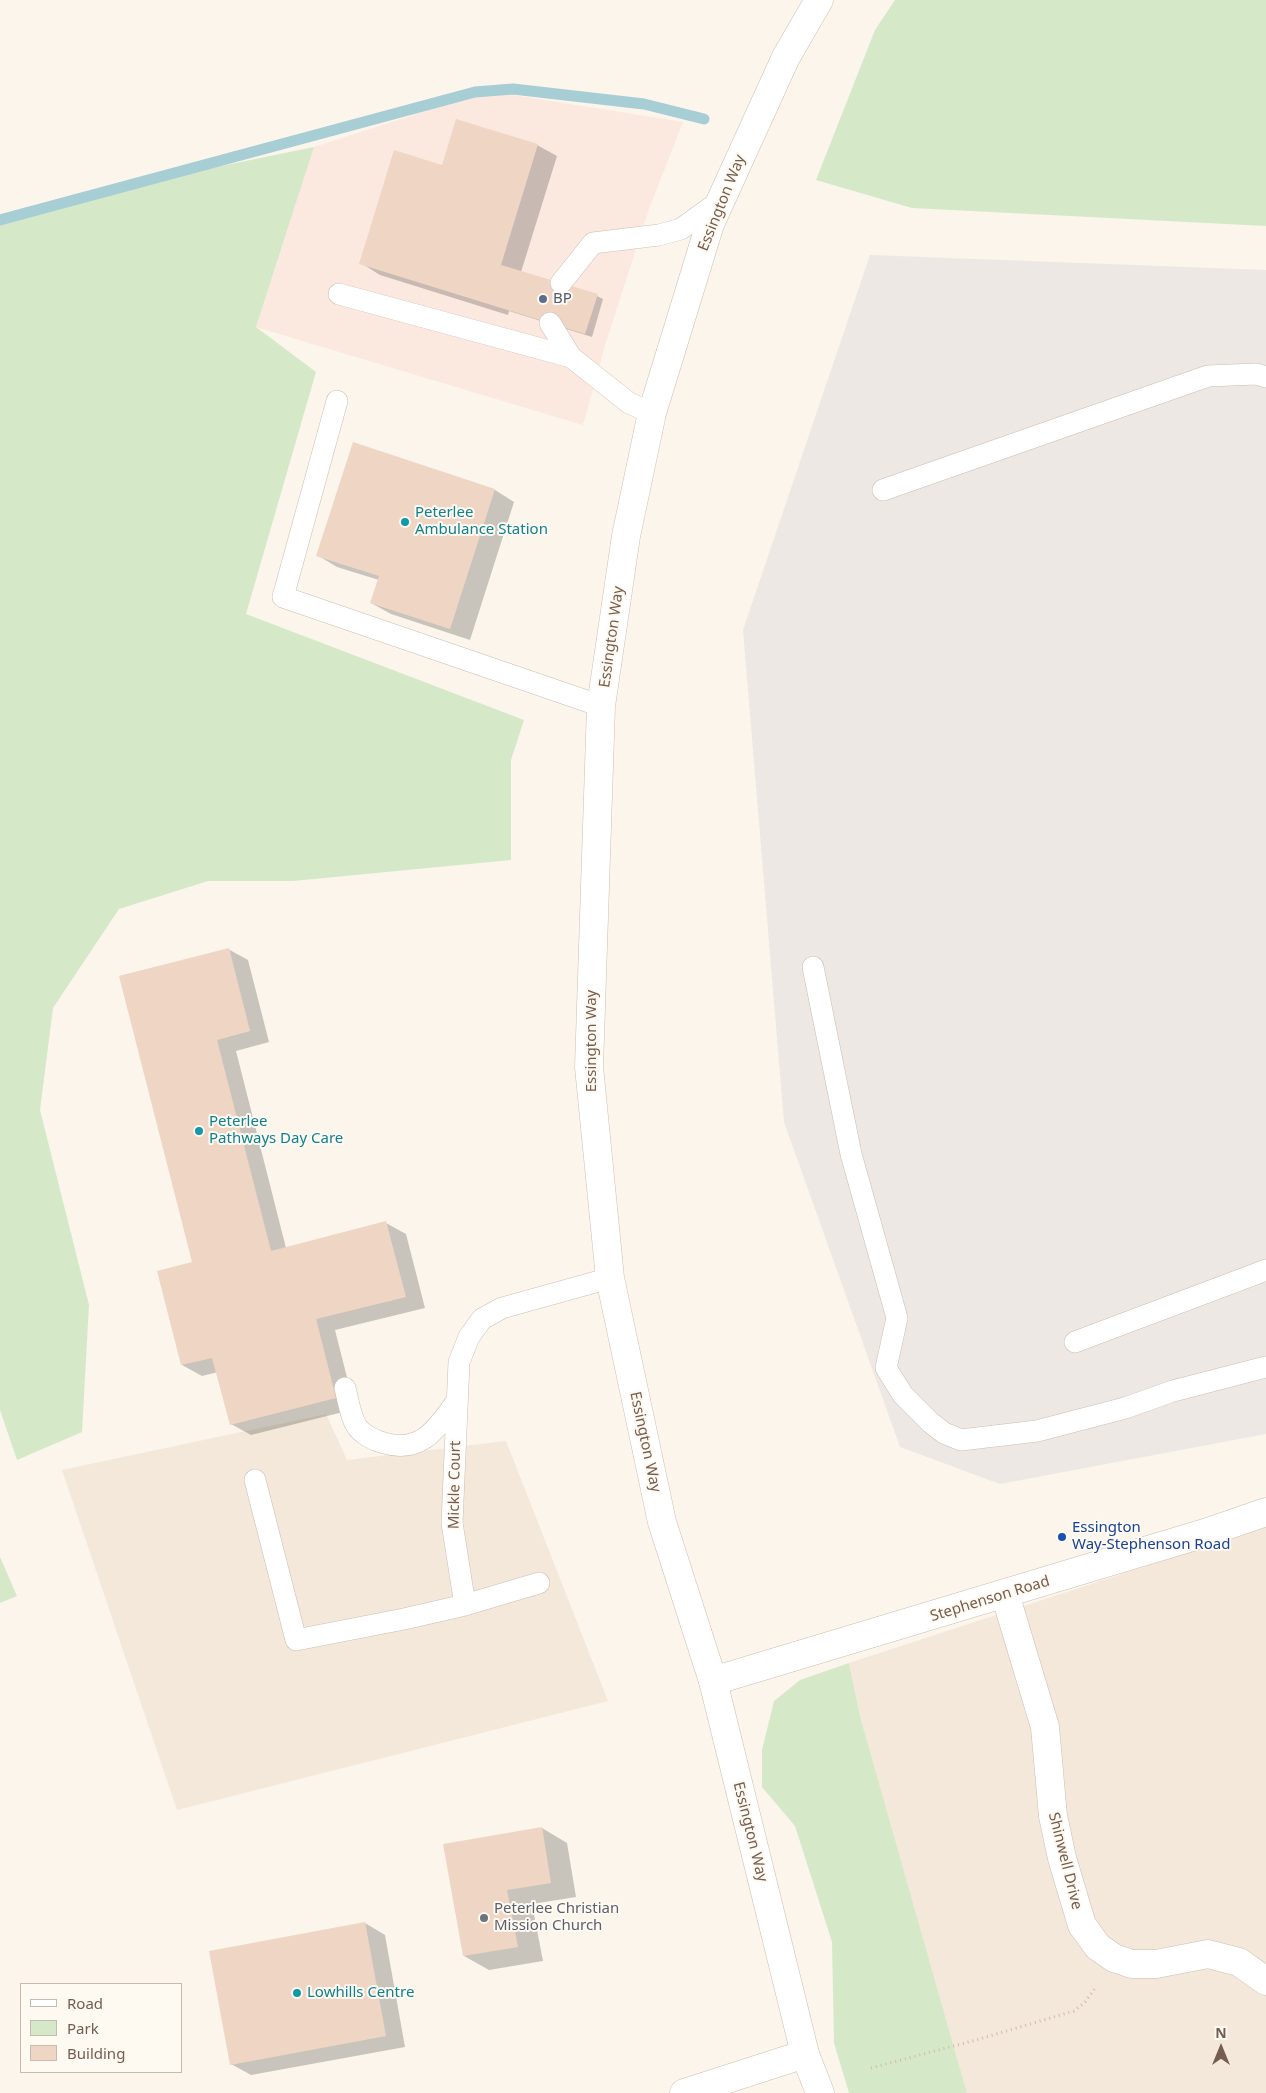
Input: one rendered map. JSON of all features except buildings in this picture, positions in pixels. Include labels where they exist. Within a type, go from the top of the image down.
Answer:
[{"type":"street","name":"Essington Way","points":[[819,0],[786,57],[710,224],[652,413],[626,536],[601,706],[589,1067],[610,1278],[662,1522],[713,1681],[805,2054],[820,2093]]},
{"type":"street","name":"Stephenson Road","points":[[713,1681],[1205,1534],[1266,1512]]},
{"type":"street","name":"Shinwell Drive","points":[[1005,1594],[1045,1728],[1052,1816],[1062,1858],[1082,1925],[1098,1947],[1114,1958],[1132,1964],[1156,1964],[1208,1954],[1239,1962],[1266,1981]]},
{"type":"street","points":[[684,2093],[805,2054]]},
{"type":"lane","points":[[561,283],[594,243],[659,235],[681,229],[721,200]]},
{"type":"lane","points":[[339,294],[571,357]]},
{"type":"lane","points":[[550,323],[571,357],[629,404],[652,413]]},
{"type":"lane","points":[[883,490],[1208,376],[1256,374],[1266,377]]},
{"type":"lane","points":[[337,402],[283,597],[601,706]]},
{"type":"lane","points":[[813,966],[851,1154],[897,1318],[886,1368],[903,1395],[930,1422],[944,1433],[961,1440],[1037,1431],[1124,1408],[1172,1391],[1266,1367]]},
{"type":"lane","points":[[1075,1342],[1266,1270]]},
{"type":"lane","name":"Mickle Court","points":[[465,1605],[452,1523],[459,1362],[469,1337],[482,1319],[502,1308],[610,1278]]},
{"type":"lane","points":[[345,1388],[356,1425],[374,1441],[398,1447],[416,1444],[436,1430],[457,1401]]},
{"type":"lane","points":[[255,1480],[296,1640],[465,1605],[540,1583]]},
{"type":"path","points":[[871,2068],[1074,2011],[1085,2002],[1114,1958]]},
{"type":"shaded area","points":[[488,91],[683,122],[649,209],[606,342],[583,425],[256,327],[314,147]]},
{"type":"shaded area","points":[[870,255],[1266,270],[1266,1434],[1000,1484],[900,1447],[784,1122],[743,630]]},
{"type":"shaded area","points":[[326,1414],[347,1460],[506,1441],[608,1701],[177,1810],[62,1470]]},
{"type":"shaded area","points":[[1266,1527],[1266,2093],[967,2093],[860,1716],[849,1663]]},
{"type":"green space","points":[[895,0],[1266,0],[1266,226],[912,208],[816,180],[875,30]]},
{"type":"green space","points":[[314,147],[256,327],[316,372],[246,614],[524,720],[511,760],[511,860],[293,881],[208,881],[119,909],[53,1008],[40,1110],[89,1305],[82,1432],[17,1460],[0,1410],[0,220],[143,182]]},
{"type":"green space","points":[[0,1557],[17,1596],[0,1603]]},
{"type":"green space","points":[[849,1663],[860,1716],[967,2093],[849,2093],[834,2043],[832,1942],[795,1826],[762,1787],[762,1750],[774,1701],[800,1680]]},
{"type":"waterway","points":[[0,220],[475,92],[513,89],[644,104],[704,119]]},
{"type":"place","name":"BP","points":[[543,299]]},
{"type":"place","name":"Peterlee Ambulance Station","points":[[405,522]]},
{"type":"place","name":"Peterlee Pathways Day Care","points":[[199,1131]]},
{"type":"place","name":"Essington Way-Stephenson Road","points":[[1062,1537]]},
{"type":"place","name":"Peterlee Christian Mission Church","points":[[484,1918]]},
{"type":"place","name":"Lowhills Centre","points":[[297,1993]]}]
